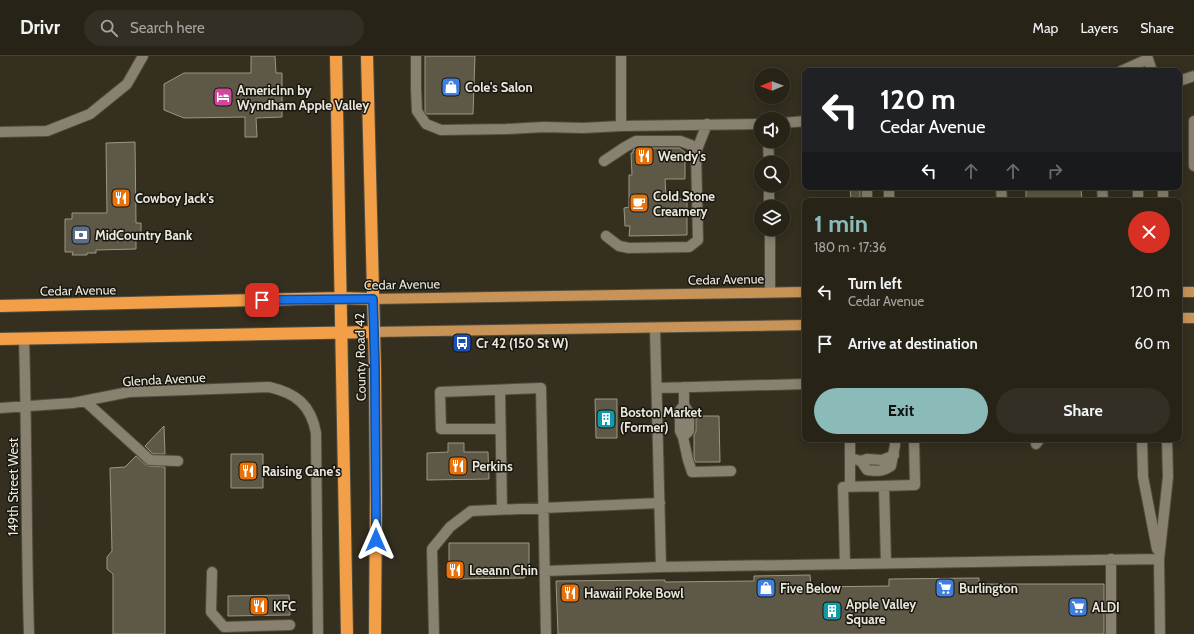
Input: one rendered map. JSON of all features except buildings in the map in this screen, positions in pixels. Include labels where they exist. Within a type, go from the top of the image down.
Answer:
[{"type":"highway","name":"County Road 42","points":[[336,56],[347,634]]},
{"type":"highway","name":"County Road 42","points":[[367,56],[375,370],[375,634]]},
{"type":"highway","name":"Cedar Avenue","points":[[0,306],[341,298],[373,299]]},
{"type":"highway","points":[[0,339],[373,332]]},
{"type":"main road","name":"Cedar Avenue","points":[[373,299],[802,292]]},
{"type":"main road","points":[[1182,292],[1194,292]]},
{"type":"main road","points":[[1182,318],[1194,318]]},
{"type":"main road","points":[[373,332],[655,329],[802,325]]},
{"type":"street","points":[[0,132],[47,131],[90,114],[126,84],[143,56]]},
{"type":"street","points":[[416,56],[417,111],[426,124],[441,130],[754,124]]},
{"type":"street","points":[[621,56],[621,126]]},
{"type":"street","points":[[1127,68],[1148,57]]},
{"type":"street","points":[[1145,68],[1148,57]]},
{"type":"street","points":[[1148,57],[1151,68]]},
{"type":"street","points":[[1182,80],[1194,76]]},
{"type":"street","points":[[790,122],[802,121]]},
{"type":"street","points":[[1194,121],[1194,166]]},
{"type":"street","points":[[606,236],[619,246],[629,248],[689,247],[698,240],[696,152],[707,124]]},
{"type":"street","points":[[604,161],[625,146],[636,141],[680,141],[691,145],[696,152]]},
{"type":"street","points":[[770,236],[770,292]]},
{"type":"street","points":[[655,329],[661,567]]},
{"type":"street","name":"149th Street West","points":[[24,339],[29,634]]},
{"type":"street","points":[[657,388],[802,384]]},
{"type":"street","name":"Glenda Avenue","points":[[1,408],[73,403],[129,392],[269,387],[290,394],[300,401],[309,411],[314,422],[316,433],[318,634]]},
{"type":"street","points":[[684,387],[684,405],[689,413],[689,431],[684,437],[688,460],[692,472],[731,471]]},
{"type":"street","points":[[500,428],[441,429],[440,392],[542,388],[546,634]]},
{"type":"street","points":[[500,390],[502,509]]},
{"type":"street","points":[[85,401],[150,460],[178,461]]},
{"type":"street","points":[[850,442],[850,487]]},
{"type":"street","points":[[850,458],[861,461],[867,470],[885,470],[891,466],[894,455],[895,442]]},
{"type":"street","points":[[845,564],[843,487],[915,486],[914,442]]},
{"type":"street","points":[[1142,442],[1143,477],[1158,559]]},
{"type":"street","points":[[1160,634],[1158,559],[1168,477],[1167,442]]},
{"type":"street","points":[[884,486],[886,563]]},
{"type":"street","points":[[434,634],[432,549],[450,527],[471,510],[660,503]]},
{"type":"street","points":[[1111,559],[1111,634]]},
{"type":"street","points":[[545,571],[661,567],[1158,559]]},
{"type":"street","points":[[212,572],[211,612],[224,627],[290,625]]},
{"type":"place","name":"Cole's Salon","points":[[451,87]]},
{"type":"place","name":"AmericInn by Wyndham Apple Valley","points":[[223,97]]},
{"type":"place","name":"Wendy's","points":[[644,156]]},
{"type":"place","name":"Cowboy Jack's","points":[[121,198]]},
{"type":"place","name":"Cold Stone Creamery","points":[[639,203]]},
{"type":"place","name":"MidCountry Bank","points":[[81,235]]},
{"type":"place","name":"Cr 42 (150 St W)","points":[[462,343]]},
{"type":"place","name":"Boston Market (Former)","points":[[606,419]]},
{"type":"place","name":"Perkins","points":[[458,466]]},
{"type":"place","name":"Raising Cane's","points":[[248,471]]},
{"type":"place","name":"Leeann Chin","points":[[455,570]]},
{"type":"place","name":"Five Below","points":[[766,588]]},
{"type":"place","name":"Burlington","points":[[945,588]]},
{"type":"place","name":"Hawaii Poke Bowl","points":[[570,593]]},
{"type":"place","name":"KFC","points":[[259,606]]},
{"type":"place","name":"ALDI","points":[[1078,607]]},
{"type":"place","name":"Apple Valley Square","points":[[832,611]]},
{"type":"route","points":[[262,300],[341,298],[373,299],[376,540]]}]
